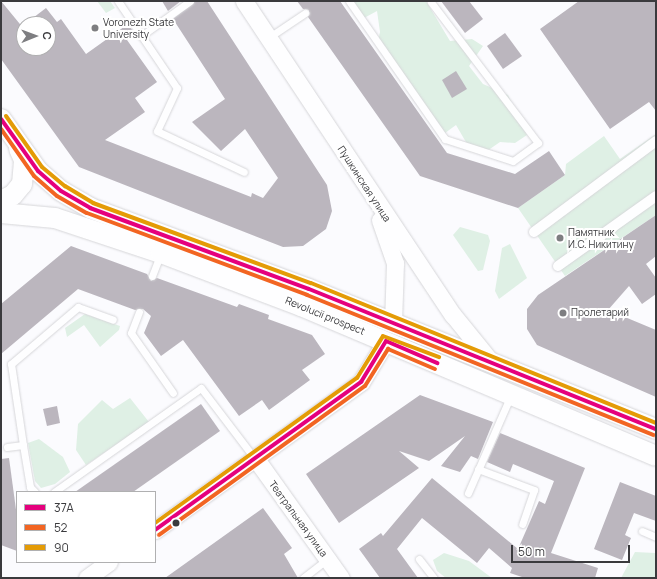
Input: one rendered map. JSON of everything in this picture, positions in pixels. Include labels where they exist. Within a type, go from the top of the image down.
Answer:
[{"type":"main road","points":[[1,119],[13,136],[24,160],[25,172],[13,195],[1,202]]},
{"type":"main road","name":"Revolucii prospect","points":[[13,136],[38,171],[60,192],[90,208],[393,322],[656,429]]},
{"type":"main road","name":"Revolucii prospect","points":[[1,212],[55,218],[161,253],[386,341],[656,456]]},
{"type":"main road","points":[[386,341],[393,322]]},
{"type":"street","name":"Пушкинская улица","points":[[244,1],[373,197],[453,315],[491,362]]},
{"type":"street","points":[[534,232],[656,141]]},
{"type":"street","points":[[558,266],[656,196]]},
{"type":"street","points":[[373,197],[395,263],[393,322]]},
{"type":"street","points":[[156,529],[256,459],[361,382],[386,341]]},
{"type":"street","name":"Театральная улица","points":[[256,459],[341,578]]},
{"type":"street","points":[[87,578],[108,563]]},
{"type":"lane","points":[[118,1],[177,88],[157,131],[244,172]]},
{"type":"lane","points":[[141,36],[190,1]]},
{"type":"lane","points":[[349,1],[445,139],[513,161],[538,143],[431,2]]},
{"type":"lane","points":[[268,38],[305,13]]},
{"type":"lane","points":[[152,276],[161,253]]},
{"type":"lane","points":[[34,491],[30,487],[11,364],[78,307],[113,320]]},
{"type":"lane","points":[[139,312],[131,333],[173,393]]},
{"type":"lane","points":[[55,491],[201,388],[256,459]]},
{"type":"lane","points":[[468,493],[511,395]]},
{"type":"lane","points":[[7,447],[23,445]]},
{"type":"lane","points":[[478,469],[534,490],[522,524]]},
{"type":"lane","points":[[642,531],[656,537]]},
{"type":"lane","points":[[303,578],[327,559]]},
{"type":"lane","points":[[419,559],[434,578]]},
{"type":"green space","points":[[97,1],[110,1],[115,8],[106,13]]},
{"type":"green space","points":[[349,1],[426,1],[450,41],[472,39],[483,46],[469,66],[483,84],[508,95],[527,135],[515,143],[500,142],[487,151],[470,149],[456,125],[445,133],[377,45],[380,32],[377,11],[364,18]]},
{"type":"green space","points":[[656,134],[656,215],[565,276],[518,208],[565,175],[566,164],[604,136],[620,159]]},
{"type":"green space","points":[[460,227],[488,235],[490,241],[483,270],[478,271],[453,235]]},
{"type":"green space","points":[[510,244],[527,278],[499,299],[495,291],[502,248]]},
{"type":"green space","points":[[85,314],[120,326],[119,330],[100,347],[84,325],[67,337],[65,328]]},
{"type":"green space","points":[[130,398],[149,422],[86,465],[76,450],[78,424],[102,400],[113,409]]},
{"type":"green space","points":[[39,439],[63,457],[70,472],[55,484],[41,488],[35,481],[28,443]]},
{"type":"green space","points":[[635,552],[655,553],[656,578],[621,578]]},
{"type":"green space","points":[[444,553],[469,561],[492,578],[446,578],[437,571],[433,560]]},
{"type":"building","points":[[1,1],[16,19],[16,56],[56,56],[56,21],[57,22],[61,19],[86,54],[128,24],[135,34],[127,40],[157,82],[135,98],[145,112],[105,140],[251,197],[252,193],[263,198],[278,178],[245,129],[221,151],[192,122],[225,99],[173,19],[195,1],[207,1],[327,185],[332,211],[326,229],[303,246],[283,247],[79,167],[1,59]]},
{"type":"building","points":[[162,1],[181,1],[168,11]]},
{"type":"building","points":[[297,1],[340,1],[447,153],[515,174],[549,151],[565,175],[518,208],[420,176],[308,17],[309,10],[303,9]]},
{"type":"building","points":[[441,1],[469,1],[483,19],[465,33]]},
{"type":"building","points":[[579,1],[656,1],[656,111],[649,102],[610,129],[540,29]]},
{"type":"building","points":[[46,8],[52,16],[36,16]]},
{"type":"building","points":[[505,33],[522,56],[503,69],[487,46]]},
{"type":"building","points":[[456,71],[467,89],[452,98],[442,80]]},
{"type":"building","points":[[656,215],[656,256],[646,264],[656,278],[656,294],[642,304],[629,286],[608,310],[656,330],[656,397],[537,345],[527,329],[527,309],[538,295]]},
{"type":"building","points":[[71,246],[147,274],[151,281],[157,278],[237,307],[239,304],[269,315],[268,319],[312,335],[325,354],[302,370],[310,380],[269,410],[262,400],[239,416],[183,340],[161,356],[144,333],[151,316],[143,309],[135,310],[78,289],[1,354],[1,304]]},
{"type":"building","points":[[420,395],[493,422],[478,459],[471,456],[460,472],[441,466],[465,436],[429,461],[399,451],[419,468],[339,523],[306,474]]},
{"type":"building","points":[[201,404],[220,431],[134,491],[76,491]]},
{"type":"building","points":[[57,406],[60,423],[47,426],[43,409]]},
{"type":"building","points":[[500,433],[585,468],[551,553],[598,568],[595,578],[525,578],[510,573],[512,568],[489,548],[477,563],[422,518],[397,549],[418,578],[380,578],[359,549],[381,533],[383,536],[432,478],[518,549],[539,501],[545,504],[554,481],[513,464],[510,472],[487,462]]},
{"type":"building","points":[[9,458],[16,510],[16,551],[1,545],[1,459]]},
{"type":"building","points":[[620,482],[656,496],[656,521],[634,513],[625,535],[631,538],[622,560],[594,549]]},
{"type":"building","points":[[263,508],[292,548],[284,554],[298,578],[165,578]]},
{"type":"transit line","name":"90","points":[[6,116],[42,167],[65,186],[93,203],[311,283],[656,423]]},
{"type":"transit line","name":"37А","points":[[1,119],[38,171],[61,191],[90,208],[309,289],[656,429]]},
{"type":"transit line","name":"52","points":[[1,129],[34,176],[57,196],[87,213],[307,295],[654,435]]},
{"type":"transit line","name":"90","points":[[156,522],[357,378],[383,336],[439,357]]},
{"type":"transit line","name":"37А","points":[[156,529],[361,382],[386,341],[437,363]]},
{"type":"transit line","name":"52","points":[[159,535],[365,386],[388,349],[435,369]]},
{"type":"place","name":"Voronezh State University","points":[[95,28]]},
{"type":"place","name":"Памятник И.С. Никитину","points":[[560,238]]},
{"type":"place","name":"Пролетарий","points":[[563,313]]}]
